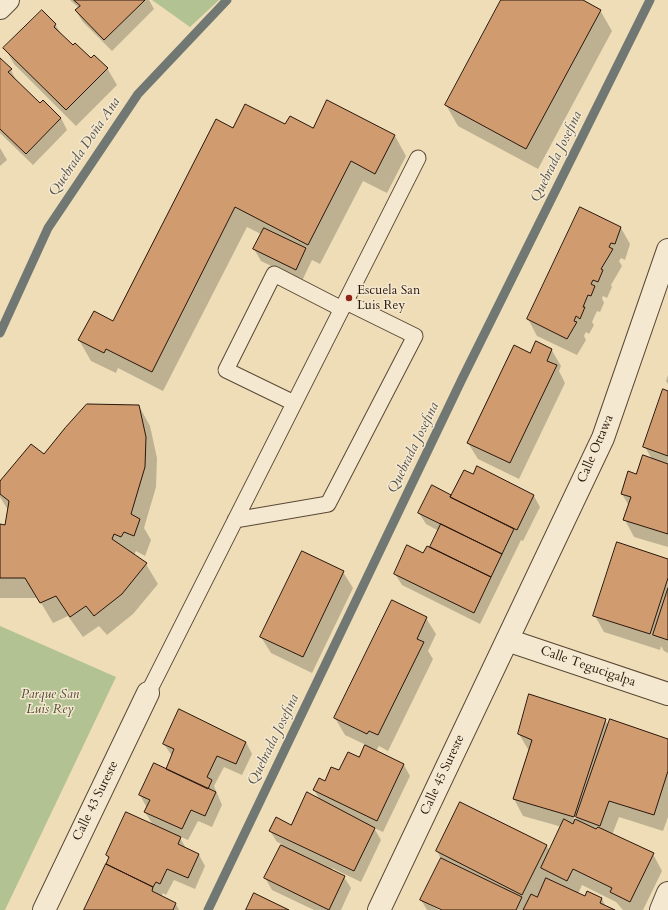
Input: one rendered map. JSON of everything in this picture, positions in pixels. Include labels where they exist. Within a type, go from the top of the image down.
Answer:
[{"type":"street","points":[[0,8],[8,0]]},
{"type":"street","name":"Calle Ottawa","points":[[507,640],[602,438],[668,250]]},
{"type":"street","name":"Calle Tegucigalpa","points":[[507,640],[668,694]]},
{"type":"street","name":"Calle 45 Sureste","points":[[379,910],[507,640]]},
{"type":"street","name":"Calle 43 Sureste","points":[[44,910],[148,693]]},
{"type":"street","points":[[661,910],[668,893]]},
{"type":"lane","points":[[148,693],[418,158]]},
{"type":"lane","points":[[235,520],[328,504],[414,336],[274,274],[226,370],[294,403]]},
{"type":"green space","points":[[152,0],[219,0],[190,27]]},
{"type":"green space","name":"Parque San Luis Rey","points":[[0,626],[116,677],[5,910],[0,910]]},
{"type":"building","points":[[74,0],[145,0],[104,40],[75,10],[80,6]]},
{"type":"building","points":[[501,0],[583,0],[601,10],[526,149],[445,105]]},
{"type":"building","points":[[42,10],[56,24],[54,27],[73,45],[75,43],[91,58],[94,55],[108,68],[66,110],[3,48]]},
{"type":"building","points":[[0,58],[12,69],[8,72],[40,103],[43,100],[61,118],[26,154],[0,129]]},
{"type":"building","points":[[327,100],[395,135],[375,174],[351,161],[308,245],[235,207],[152,372],[106,349],[104,353],[78,340],[94,311],[113,321],[216,119],[233,128],[245,104],[285,124],[290,116],[313,128]]},
{"type":"building","points":[[580,207],[621,227],[615,244],[611,243],[609,247],[613,249],[601,269],[603,270],[598,282],[593,280],[591,284],[595,286],[591,296],[588,295],[580,319],[576,316],[574,321],[577,322],[567,339],[527,319]]},
{"type":"building","points":[[264,228],[306,248],[296,270],[253,249]]},
{"type":"building","points":[[536,341],[552,349],[547,361],[557,365],[510,463],[467,443],[514,345],[530,353]]},
{"type":"building","points":[[663,389],[668,391],[668,456],[643,447]]},
{"type":"building","points":[[87,404],[139,405],[146,437],[145,467],[131,514],[140,519],[134,536],[124,532],[121,537],[114,534],[112,539],[147,563],[122,594],[94,616],[86,606],[70,617],[56,596],[40,603],[25,578],[0,578],[0,524],[5,525],[9,501],[0,494],[0,481],[31,444],[44,454]]},
{"type":"building","points":[[643,455],[668,464],[668,534],[623,520],[631,497],[621,494],[628,471],[636,474]]},
{"type":"building","points":[[477,466],[534,495],[517,530],[450,497],[464,470],[473,474]]},
{"type":"building","points":[[432,485],[451,495],[450,497],[514,529],[502,554],[418,513]]},
{"type":"building","points":[[441,524],[502,554],[491,577],[430,547]]},
{"type":"building","points":[[617,542],[668,559],[668,578],[650,634],[593,616]]},
{"type":"building","points":[[407,545],[423,553],[427,546],[491,577],[474,613],[394,574]]},
{"type":"building","points":[[302,551],[344,571],[303,657],[260,637]]},
{"type":"building","points":[[668,588],[668,640],[653,635]]},
{"type":"building","points":[[392,600],[427,617],[417,639],[424,642],[378,735],[369,731],[367,734],[334,718]]},
{"type":"building","points":[[529,694],[606,719],[574,817],[513,799],[532,740],[518,734]]},
{"type":"building","points":[[179,709],[246,742],[236,764],[217,756],[207,777],[212,780],[208,789],[166,769],[174,749],[163,744]]},
{"type":"building","points":[[610,719],[668,739],[668,771],[654,815],[609,801],[600,826],[576,817]]},
{"type":"building","points":[[365,745],[404,764],[377,821],[313,790],[319,778],[325,781],[331,767],[339,770],[348,752],[359,757]]},
{"type":"building","points":[[154,763],[216,792],[205,816],[191,810],[182,829],[144,812],[150,800],[139,795]]},
{"type":"building","points":[[307,792],[375,828],[354,871],[269,831],[276,817],[291,825]]},
{"type":"building","points":[[460,802],[547,845],[522,895],[436,851]]},
{"type":"building","points":[[126,812],[181,837],[178,844],[199,854],[188,878],[167,869],[160,884],[156,882],[153,887],[106,864],[109,857],[106,855]]},
{"type":"building","points":[[564,819],[573,824],[575,819],[596,829],[598,827],[654,853],[630,902],[610,892],[612,888],[573,869],[567,881],[541,868]]},
{"type":"building","points":[[281,845],[345,876],[329,910],[264,878]]},
{"type":"building","points":[[441,858],[522,897],[516,910],[442,910],[420,900]]},
{"type":"building","points":[[106,864],[153,887],[152,891],[176,903],[173,910],[84,910]]},
{"type":"building","points":[[546,878],[585,896],[587,891],[602,898],[600,903],[615,910],[523,910],[531,894],[537,897]]},
{"type":"building","points":[[254,893],[289,910],[246,910]]},
{"type":"waterway","name":"Quebrada Doña Ana","points":[[0,333],[48,228],[138,94],[227,0]]},
{"type":"waterway","name":"Quebrada Josefina","points":[[208,910],[462,379],[650,0]]},
{"type":"place","name":"Escuela San Luis Rey","points":[[349,298]]}]
